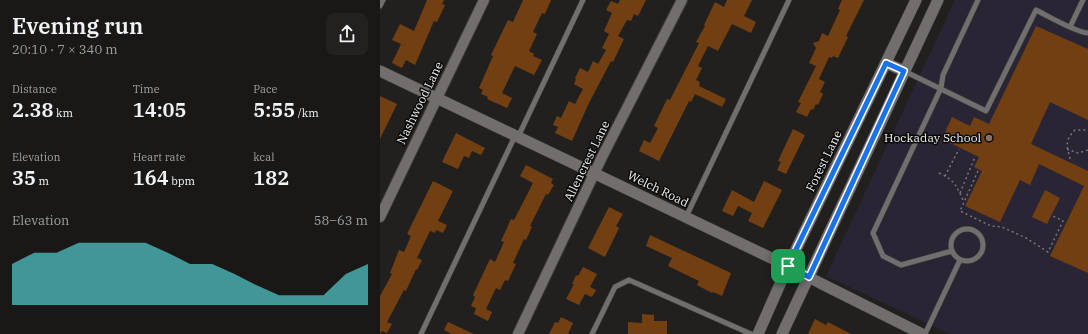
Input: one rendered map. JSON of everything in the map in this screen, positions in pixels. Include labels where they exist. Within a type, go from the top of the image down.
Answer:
[{"type":"main road","name":"Forest Lane","points":[[758,334],[788,266],[916,0]]},
{"type":"main road","points":[[782,334],[938,0]]},
{"type":"main road","points":[[886,63],[904,71]]},
{"type":"main road","name":"Welch Road","points":[[380,71],[788,266],[924,334]]},
{"type":"street","name":"Nashwood Lane","points":[[380,217],[484,0]]},
{"type":"street","name":"Allencrest Lane","points":[[518,334],[594,173],[682,0]]},
{"type":"lane","points":[[380,6],[383,0]]},
{"type":"lane","points":[[421,334],[583,0]]},
{"type":"lane","points":[[686,217],[789,0]]},
{"type":"lane","points":[[952,251],[901,265],[883,256],[874,233],[941,88],[943,75],[978,0]]},
{"type":"lane","points":[[1070,27],[1083,0]]},
{"type":"lane","points":[[904,71],[986,111],[1036,10],[1070,27],[1084,33],[1088,33]]},
{"type":"lane","points":[[967,230],[976,233],[982,241],[979,256],[970,261],[960,260],[952,251],[952,241],[957,233],[967,230]]},
{"type":"lane","points":[[924,334],[960,260]]},
{"type":"lane","points":[[592,334],[615,286],[629,280],[751,334]]},
{"type":"path","points":[[1070,159],[1066,142],[1069,135],[1075,130],[1088,130]]},
{"type":"path","points":[[945,176],[959,149]]},
{"type":"path","points":[[1067,149],[1078,152],[1088,150]]},
{"type":"path","points":[[960,193],[975,157]]},
{"type":"path","points":[[978,171],[960,211],[992,226],[1002,227],[1026,238],[1048,252],[1063,221],[1053,216]]},
{"type":"path","points":[[939,173],[953,182],[964,202]]},
{"type":"shaded area","name":"Hockaday School","points":[[955,0],[1088,0],[1088,334],[950,334],[826,276]]},
{"type":"building","points":[[427,0],[444,0],[442,4],[445,5],[437,22],[434,21],[415,65],[406,60],[402,68],[392,63],[401,44],[392,40],[400,24],[414,31]]},
{"type":"building","points":[[523,0],[551,0],[545,14],[542,13],[533,32],[537,34],[529,51],[534,54],[533,56],[542,60],[534,75],[515,66],[502,93],[512,98],[507,108],[487,99],[488,97],[481,94],[483,90],[479,88],[493,56],[491,55],[508,20],[513,22]]},
{"type":"building","points":[[620,0],[646,0],[638,16],[634,14],[631,21],[627,20],[618,36],[624,39],[613,62],[611,61],[588,105],[572,141],[555,133],[558,127],[553,125],[557,116],[561,118],[569,101],[575,104],[583,89],[574,84],[580,68],[588,72],[593,61],[598,64],[606,50],[602,48],[609,34],[604,31],[612,13],[606,10],[611,1],[618,4]]},
{"type":"building","points":[[727,0],[752,0],[744,16],[756,22],[751,33],[732,24],[718,51],[708,46],[698,66],[702,68],[696,80],[700,82],[699,86],[726,99],[722,107],[695,94],[691,102],[689,101],[659,161],[639,151],[644,140],[650,143],[658,128],[654,126],[667,99],[670,100],[699,43],[696,42],[705,26],[704,25],[715,2],[724,7]]},
{"type":"building","points":[[842,0],[864,0],[846,36],[848,37],[838,58],[833,56],[832,58],[829,57],[819,79],[825,82],[820,92],[823,94],[818,105],[816,104],[813,110],[811,109],[807,117],[796,112],[801,103],[798,102],[816,66],[809,63],[816,48],[813,43],[819,41],[822,33],[828,36],[840,10],[838,9]]},
{"type":"building","points":[[1036,26],[1088,49],[1088,120],[1050,102],[1031,144],[1088,171],[1088,273],[1050,256],[1084,186],[1039,164],[1030,185],[1020,180],[1000,222],[965,206],[982,171],[974,167],[979,157],[942,139],[952,117],[970,126],[974,117],[989,124]]},
{"type":"building","points":[[380,96],[397,104],[380,139]]},
{"type":"building","points":[[793,129],[805,135],[786,174],[777,170],[781,162],[778,161]]},
{"type":"building","points":[[456,133],[485,148],[481,155],[472,151],[469,158],[464,156],[458,169],[442,162]]},
{"type":"building","points":[[526,165],[553,179],[551,183],[554,185],[548,195],[546,194],[530,226],[532,227],[526,240],[524,239],[513,263],[516,264],[508,281],[505,280],[500,290],[496,288],[486,309],[492,312],[488,321],[474,314],[476,308],[471,306],[475,297],[473,295],[490,259],[495,262],[504,242],[501,241],[511,219],[514,220],[533,183],[520,176]]},
{"type":"building","points":[[433,181],[453,191],[438,221],[447,225],[443,233],[436,230],[435,233],[430,231],[417,258],[422,260],[417,270],[416,269],[406,291],[404,290],[387,322],[392,324],[387,333],[382,331],[380,334],[380,296],[392,274],[390,273],[399,250],[404,252],[411,236],[407,234]]},
{"type":"building","points":[[764,181],[782,190],[763,228],[748,221],[752,213],[738,206],[733,216],[722,211],[732,190],[754,202]]},
{"type":"building","points":[[1045,190],[1060,198],[1047,224],[1032,217]]},
{"type":"building","points":[[609,207],[623,214],[616,226],[619,228],[605,257],[588,248]]},
{"type":"building","points":[[650,235],[731,273],[722,296],[713,292],[712,293],[697,285],[699,281],[668,266],[672,258],[646,246]]},
{"type":"building","points":[[583,267],[597,274],[590,287],[596,290],[592,297],[585,294],[579,305],[566,299],[574,284],[572,284],[576,275],[578,276]]},
{"type":"building","points":[[642,314],[654,315],[654,321],[667,321],[667,334],[628,334],[628,322],[642,323]]},
{"type":"building","points":[[561,317],[573,323],[568,334],[549,334],[555,322],[558,323]]},
{"type":"building","points":[[815,319],[826,325],[828,322],[851,334],[808,334]]},
{"type":"building","points":[[448,322],[474,334],[452,334],[444,330]]},
{"type":"place","name":"Hockaday School","points":[[989,138]]},
{"type":"route","points":[[886,63],[904,71],[809,277],[788,266],[886,63]]}]
